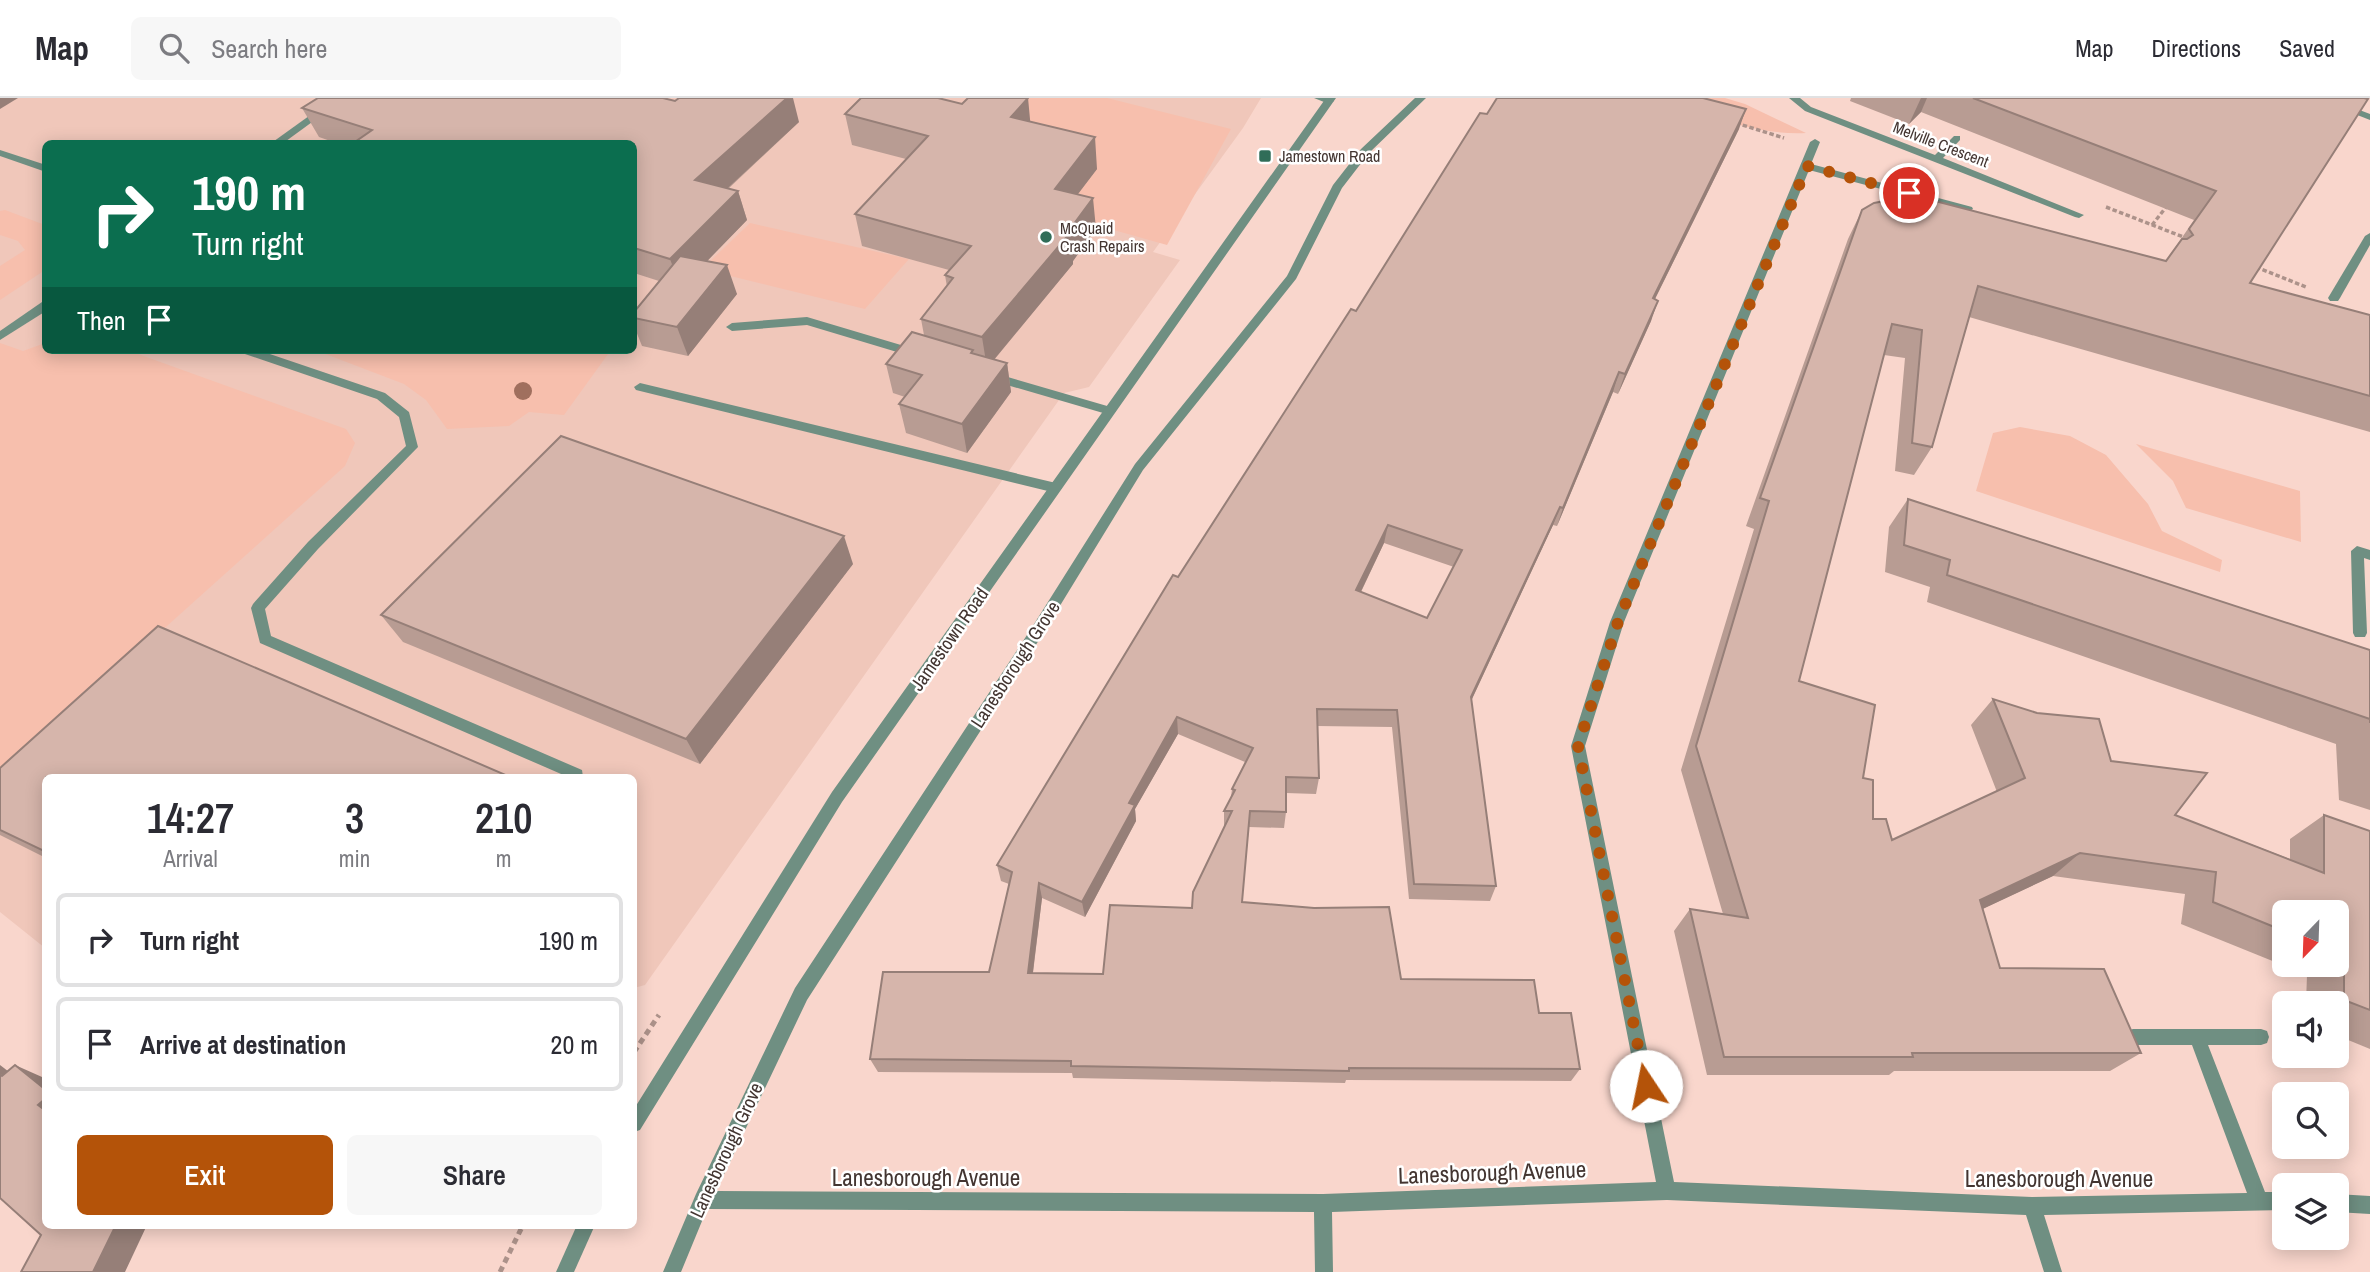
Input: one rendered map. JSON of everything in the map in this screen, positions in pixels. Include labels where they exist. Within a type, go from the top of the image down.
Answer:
[{"type":"street","points":[[281,140],[340,98]]},
{"type":"street","name":"Lanesborough Grove","points":[[672,1272],[702,1200],[801,994],[1034,636],[1139,467],[1293,277],[1344,178],[1364,151],[1421,98]]},
{"type":"street","name":"Melville Crescent","points":[[1794,98],[1808,109],[2079,215]]},
{"type":"street","points":[[2319,98],[2370,117]]},
{"type":"street","name":"Jamestown Road","points":[[637,1119],[838,797],[1326,99]]},
{"type":"street","points":[[1937,159],[1957,138]]},
{"type":"street","points":[[1667,1191],[1578,746],[1618,622],[1815,142]]},
{"type":"street","points":[[0,153],[42,168]]},
{"type":"street","points":[[1807,166],[1979,212]]},
{"type":"street","points":[[2334,299],[2370,236]]},
{"type":"street","points":[[2358,257],[2370,262]]},
{"type":"street","points":[[0,336],[42,308]]},
{"type":"street","points":[[732,327],[807,321],[925,356]]},
{"type":"street","points":[[258,354],[381,396],[405,415],[412,447],[365,497],[285,572],[271,590],[258,608],[265,639],[577,774]]},
{"type":"street","points":[[978,372],[1110,411]]},
{"type":"street","points":[[640,387],[1056,488]]},
{"type":"street","points":[[2360,633],[2357,551],[2370,555]]},
{"type":"street","points":[[2133,1037],[2261,1037]]},
{"type":"street","points":[[2197,1037],[2259,1200]]},
{"type":"street","name":"Lanesborough Avenue","points":[[702,1200],[1323,1203],[1667,1191],[2032,1206],[2272,1201]]},
{"type":"street","points":[[1323,1203],[1324,1272]]},
{"type":"street","points":[[2349,1204],[2370,1205]]},
{"type":"street","points":[[2032,1206],[2053,1272]]},
{"type":"street","points":[[565,1272],[584,1229]]},
{"type":"path","points":[[1736,123],[1776,134],[1785,139],[1788,149]]},
{"type":"path","points":[[2152,225],[2168,205]]},
{"type":"path","points":[[2079,215],[2106,207],[2189,239]]},
{"type":"path","points":[[2249,264],[2334,299]]},
{"type":"path","points":[[500,1272],[521,1229]]},
{"type":"shaded area","points":[[0,98],[1261,98],[1243,128],[1153,252],[1180,260],[1089,387],[1064,393],[645,985],[637,987],[637,774],[42,774],[42,946],[0,912]]},
{"type":"shaded area","points":[[992,98],[1107,98],[1231,129],[1167,245],[993,196]]},
{"type":"shaded area","points":[[1654,98],[1725,98],[1745,104],[1806,133],[1749,127]]},
{"type":"shaded area","points":[[5,210],[42,224],[42,272],[0,300],[0,266],[25,250],[18,241],[0,235],[0,211]]},
{"type":"shaded area","points":[[750,223],[909,259],[865,309],[702,269]]},
{"type":"shaded area","points":[[0,343],[23,351],[42,344],[42,354],[138,354],[346,429],[355,443],[345,466],[0,776]]},
{"type":"shaded area","points":[[325,354],[608,354],[564,415],[529,412],[509,426],[447,429],[426,400],[404,384]]},
{"type":"shaded area","points":[[2020,427],[2070,436],[2106,455],[2148,504],[2162,531],[2222,560],[2220,572],[1976,491],[1993,433]]},
{"type":"shaded area","points":[[2136,444],[2300,491],[2301,542],[2186,508],[2173,481]]},
{"type":"building","points":[[318,98],[663,98],[675,101],[679,98],[787,98],[695,180],[738,191],[670,259],[637,249],[637,140],[358,140],[372,130],[302,108]]},
{"type":"building","points":[[861,98],[938,98],[962,104],[968,98],[1028,98],[1011,117],[1095,137],[1055,189],[1093,198],[1068,232],[1070,233],[982,337],[921,319],[953,278],[945,275],[971,246],[855,214],[928,136],[845,114]]},
{"type":"building","points":[[1497,98],[1703,98],[1746,109],[1653,298],[1658,301],[1625,374],[1619,372],[1563,508],[1560,507],[1471,697],[1496,886],[1414,884],[1397,710],[1317,709],[1319,778],[1286,777],[1286,812],[1250,811],[1242,902],[1314,908],[1389,907],[1401,979],[1534,980],[1539,1013],[1571,1013],[1580,1069],[1349,1068],[1349,1071],[1071,1066],[1071,1061],[870,1059],[883,972],[989,972],[1012,872],[997,865],[1173,575],[1178,577],[1351,309],[1356,311],[1480,113],[1487,114]],"holes":[[[1388,525],[1462,550],[1427,618],[1356,590]],[[1177,717],[1253,748],[1232,789],[1235,790],[1224,811],[1232,811],[1193,892],[1192,908],[1110,905],[1103,974],[1028,973],[1039,883],[1082,902],[1135,805],[1129,803]]]},
{"type":"building","points":[[1973,98],[2368,99],[2250,283],[2370,315],[2370,396],[1978,286],[1932,447],[1912,443],[1922,330],[1892,324],[1799,681],[1875,705],[1863,778],[1873,780],[1873,819],[1886,819],[1892,840],[2025,778],[1993,699],[2037,713],[2099,719],[2111,761],[2207,773],[2175,815],[2324,873],[2324,815],[2370,831],[2370,1010],[2349,1002],[2349,991],[2344,991],[2344,977],[2349,977],[2349,900],[2272,900],[2272,926],[2213,902],[2216,872],[2080,853],[1980,900],[2000,968],[2104,969],[2141,1053],[1912,1053],[1913,1057],[1724,1057],[1690,909],[1748,918],[1696,746],[1769,501],[1760,498],[1862,210],[1874,203],[1909,198],[1939,202],[2166,261],[2182,239],[2193,235],[2189,229],[2216,191]]},
{"type":"building","points":[[680,256],[727,265],[677,327],[637,319],[637,308]]},
{"type":"building","points":[[912,332],[1007,363],[962,424],[899,404],[922,375],[886,364]]},
{"type":"building","points":[[561,436],[844,536],[686,739],[381,615]]},
{"type":"building","points":[[1908,499],[2370,650],[2370,719],[1947,575],[1950,560],[1904,545]]},
{"type":"building","points":[[158,626],[503,774],[42,774],[42,850],[0,830],[0,768]]},
{"type":"building","points":[[15,1065],[42,1087],[42,1102],[38,1105],[42,1108],[42,1229],[114,1229],[93,1272],[21,1272],[41,1235],[0,1198],[0,1074],[2,1076]]},
{"type":"place","name":"Jamestown Road","points":[[1265,156]]},
{"type":"place","name":"McQuaid Crash Repairs","points":[[1046,237]]},
{"type":"route","points":[[1646,1086],[1578,746],[1618,622],[1807,166],[1909,193]]}]
